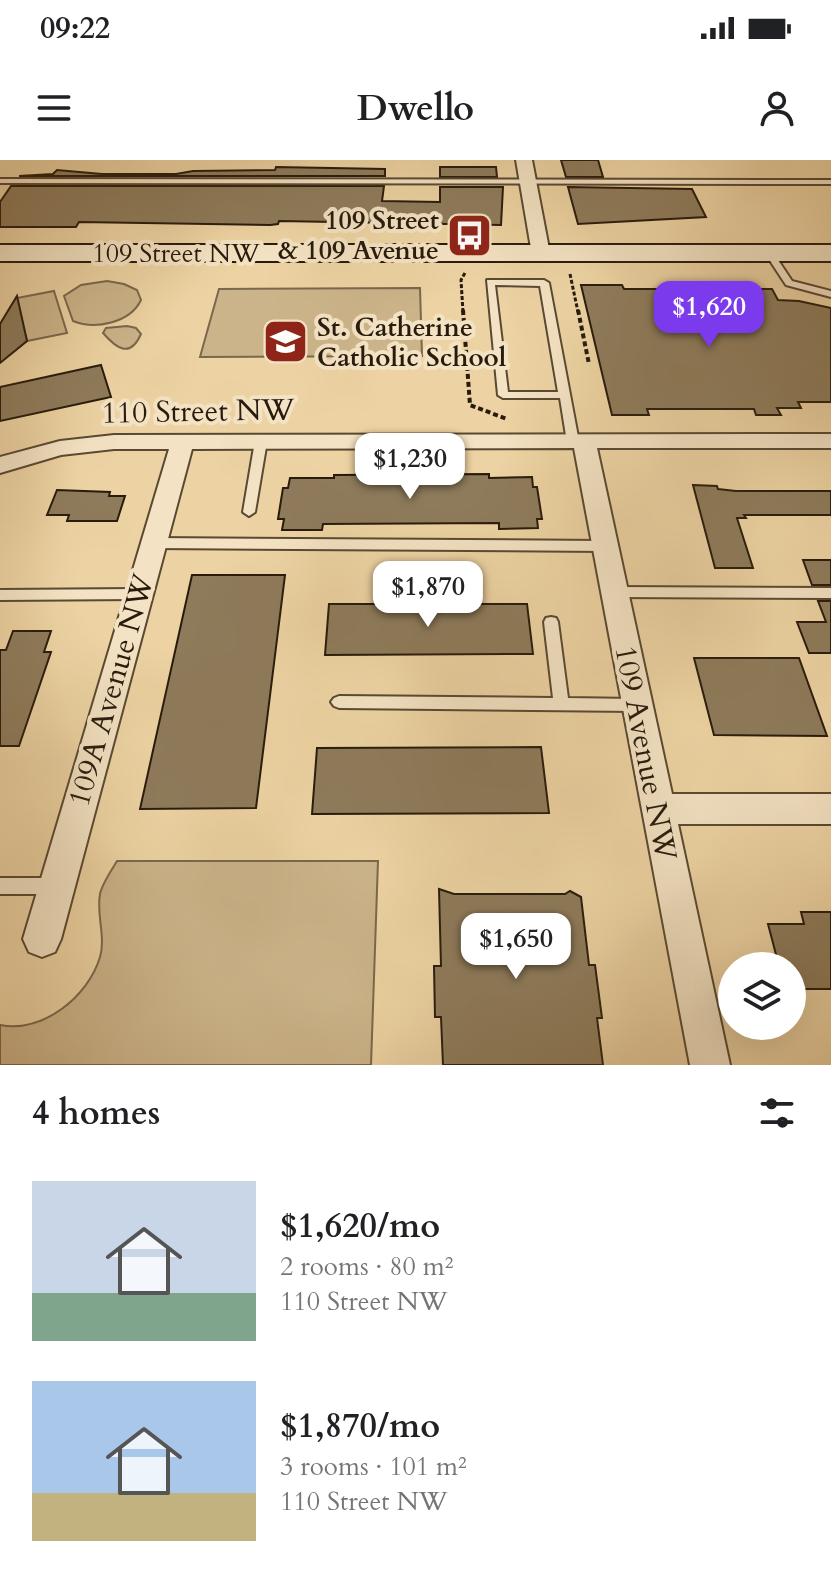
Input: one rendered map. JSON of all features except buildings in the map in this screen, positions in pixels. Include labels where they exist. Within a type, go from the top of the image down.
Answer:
[{"type":"main road","name":"109 Street NW","points":[[0,243],[831,253]]},
{"type":"main road","name":"109 Street NW","points":[[0,253],[831,243]]},
{"type":"street","points":[[524,160],[540,248]]},
{"type":"street","name":"110 Street NW","points":[[0,465],[87,444],[183,441],[831,441]]},
{"type":"street","name":"109A Avenue NW","points":[[42,939],[183,441]]},
{"type":"street","name":"109 Avenue NW","points":[[578,442],[604,546],[710,1065]]},
{"type":"street","points":[[657,809],[831,809]]},
{"type":"lane","points":[[0,181],[831,182]]},
{"type":"lane","points":[[769,253],[789,283],[831,294]]},
{"type":"lane","points":[[564,395],[503,395],[490,282],[544,283],[564,395],[578,442]]},
{"type":"lane","points":[[249,512],[261,441]]},
{"type":"lane","points":[[153,543],[604,546]]},
{"type":"lane","points":[[613,592],[831,593]]},
{"type":"lane","points":[[0,595],[138,594]]},
{"type":"lane","points":[[551,622],[561,703]]},
{"type":"lane","points":[[339,702],[636,705]]},
{"type":"lane","points":[[0,886],[55,886]]},
{"type":"path","points":[[568,265],[589,364]]},
{"type":"shaded area","points":[[107,281],[137,290],[141,300],[136,308],[111,322],[91,325],[73,321],[64,296],[81,285]]},
{"type":"shaded area","points":[[420,288],[422,356],[200,357],[219,289]]},
{"type":"shaded area","points":[[54,291],[67,333],[27,341],[17,298]]},
{"type":"shaded area","points":[[106,328],[136,328],[141,334],[128,349],[113,343],[103,333]]},
{"type":"shaded area","points":[[117,861],[378,861],[371,1065],[0,1065],[0,1025],[16,1026],[47,1018],[74,998],[94,972],[102,949],[100,894]]},
{"type":"place","name":"109 Street & 109 Avenue","points":[[470,235]]},
{"type":"place","name":"St. Catherine Catholic School","points":[[286,342]]}]
